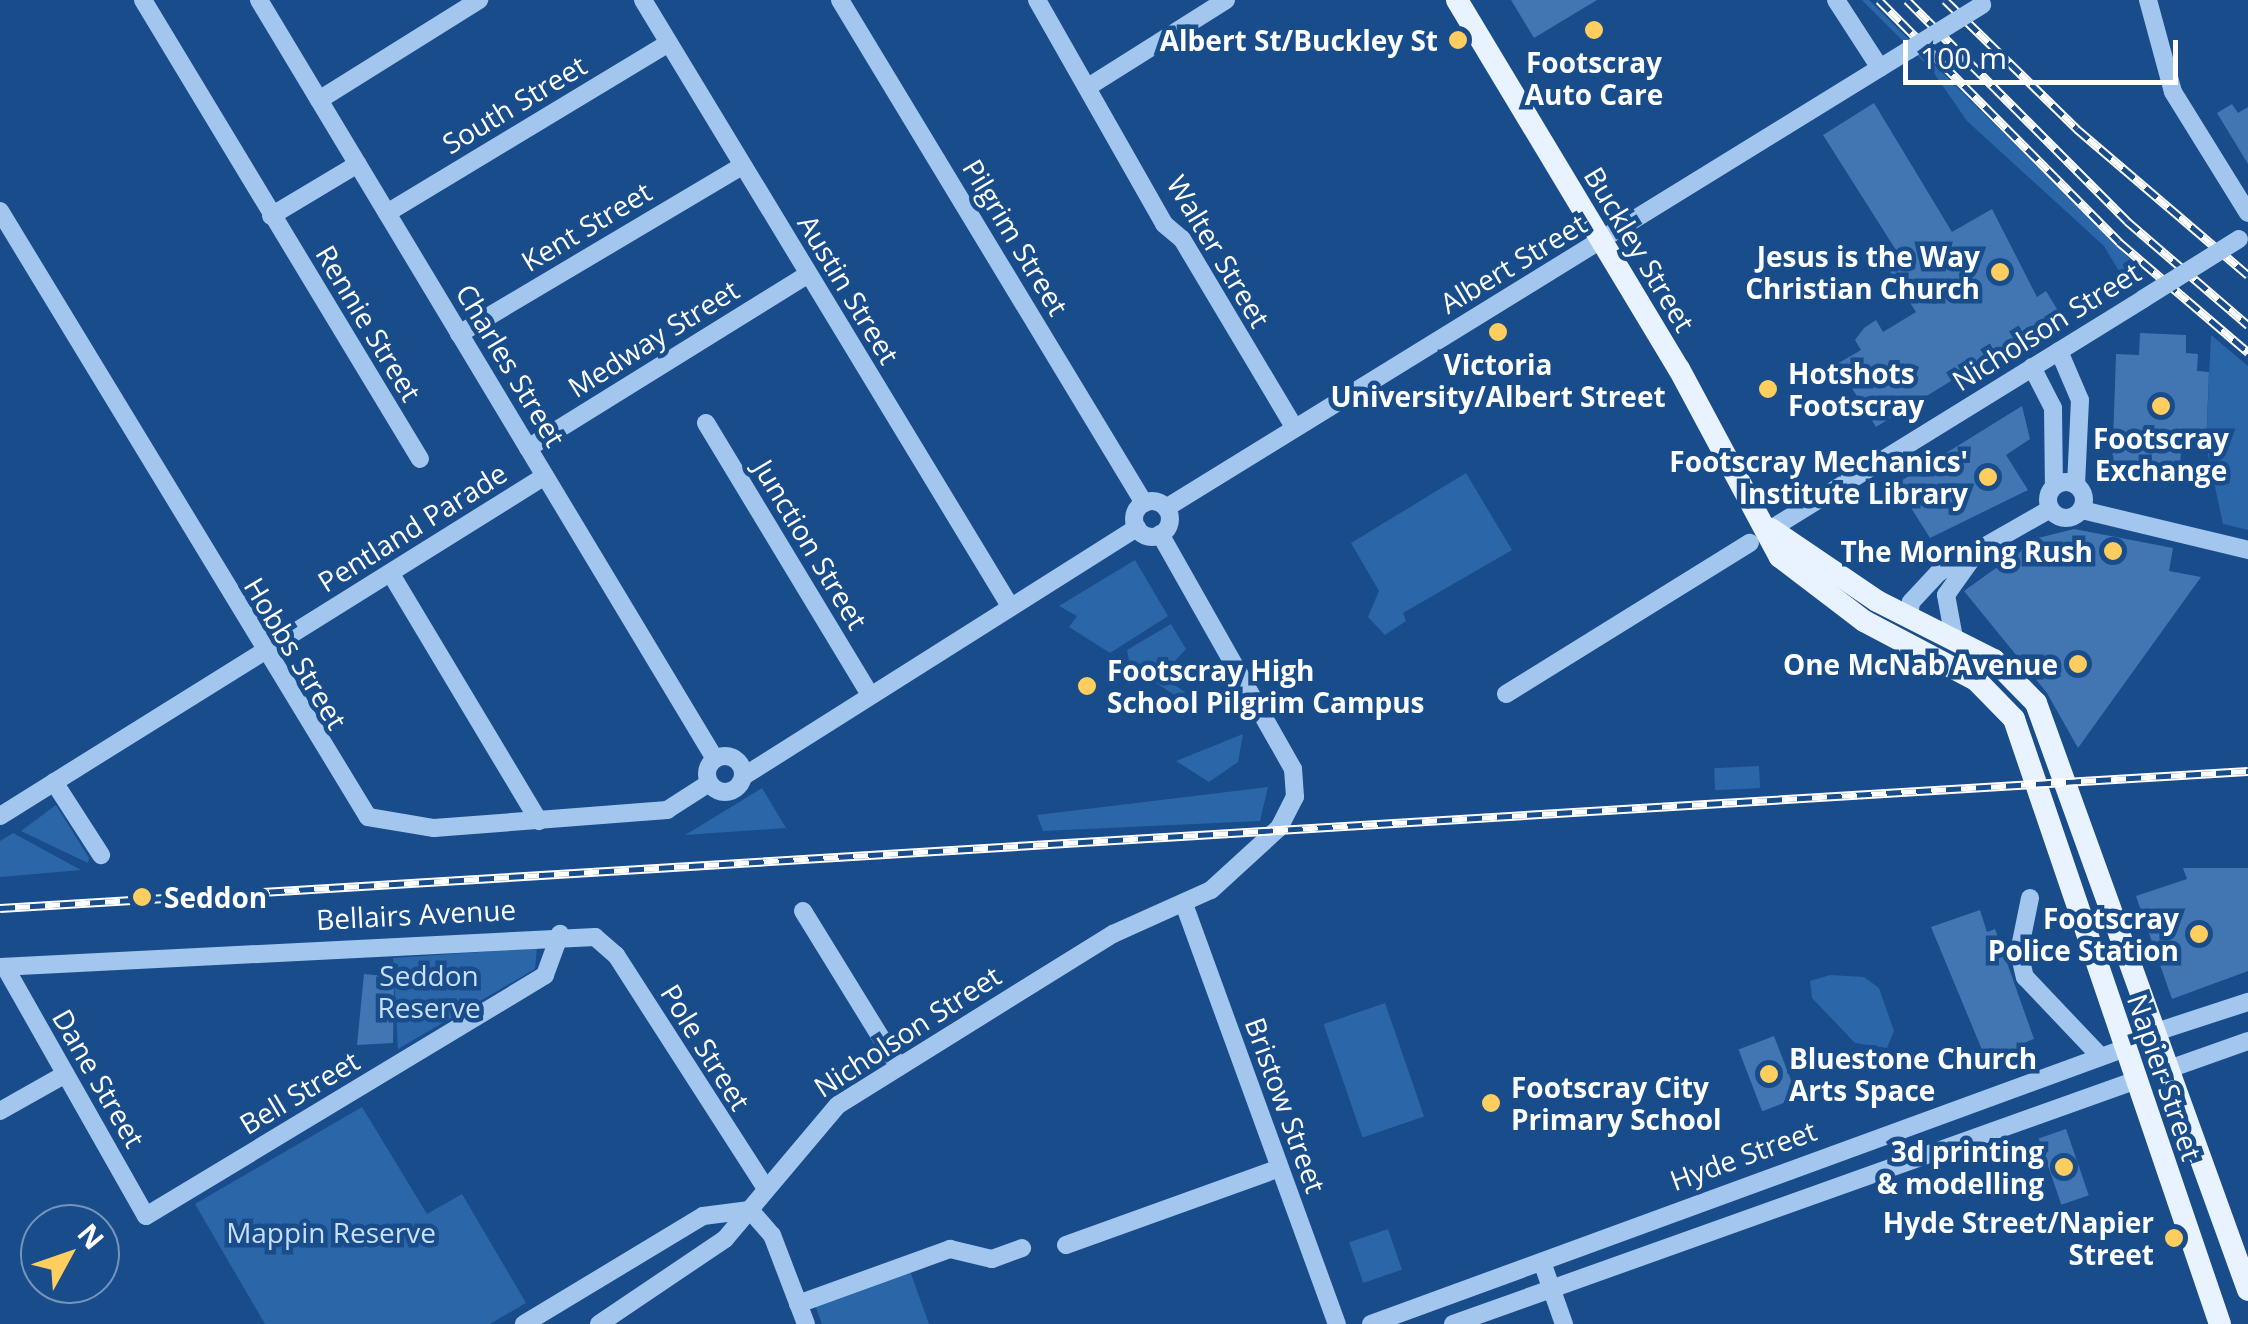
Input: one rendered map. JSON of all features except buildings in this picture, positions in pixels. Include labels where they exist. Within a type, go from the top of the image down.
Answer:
[{"type":"main road","name":"Buckley Street","points":[[1456,0],[1771,529],[1777,552],[1800,577],[1986,688]]},
{"type":"main road","name":"Buckley Street","points":[[1771,529],[1909,618]]},
{"type":"main road","name":"Napier Street","points":[[1909,618],[2004,666],[2046,720],[2248,1290]]},
{"type":"main road","points":[[1909,618],[1940,661]]},
{"type":"main road","name":"Napier Street","points":[[1986,688],[2026,744],[2112,1053],[2134,1081],[2220,1324]]},
{"type":"main road","name":"Hyde Street","points":[[2112,1053],[2156,1032]]},
{"type":"main road","points":[[2134,1081],[2169,1068]]},
{"type":"street","name":"Rennie Street","points":[[143,0],[420,459]]},
{"type":"street","name":"Charles Street","points":[[259,0],[715,759]]},
{"type":"street","points":[[319,100],[479,0]]},
{"type":"street","name":"Austin Street","points":[[643,0],[1010,606]]},
{"type":"street","name":"Pilgrim Street","points":[[840,0],[1144,502]]},
{"type":"street","name":"Walter Street","points":[[1037,0],[1164,224],[1182,239],[1294,427]]},
{"type":"street","points":[[1088,87],[1226,0]]},
{"type":"street","points":[[1836,0],[1880,68]]},
{"type":"street","points":[[2148,0],[2173,92],[2248,213]]},
{"type":"street","name":"Albert Street","points":[[1166,508],[1986,2]]},
{"type":"street","name":"South Street","points":[[387,213],[669,43]]},
{"type":"street","points":[[272,216],[358,164]]},
{"type":"street","name":"Kent Street","points":[[459,334],[742,166]]},
{"type":"street","name":"Hobbs Street","points":[[0,211],[262,653],[354,802],[377,823],[434,828],[667,810],[709,783]]},
{"type":"street","name":"Nicholson Street","points":[[1771,529],[2243,236]]},
{"type":"street","name":"Medway Street","points":[[528,448],[807,275]]},
{"type":"street","points":[[2058,351],[2080,400],[2076,484],[2082,510]]},
{"type":"street","points":[[1909,618],[1926,584],[2050,509],[2054,486],[2053,408],[2032,368]]},
{"type":"street","name":"Junction Street","points":[[706,423],[870,693]]},
{"type":"street","name":"Pentland Parade","points":[[0,816],[545,476]]},
{"type":"street","points":[[2054,486],[2076,484]]},
{"type":"street","points":[[741,769],[715,759],[709,783],[732,791],[741,769],[1137,528],[1144,502],[1166,508],[1169,522],[1160,534],[1137,528]]},
{"type":"street","points":[[2050,509],[2066,518],[2082,510],[2248,550]]},
{"type":"street","name":"Nicholson Street","points":[[599,1324],[697,1262],[750,1210],[816,1123],[899,1066],[1123,929],[1184,904],[1222,883],[1279,828],[1296,792],[1291,764],[1160,534]]},
{"type":"street","points":[[1506,694],[1750,543]]},
{"type":"street","points":[[1954,638],[1948,591],[1978,552]]},
{"type":"street","points":[[391,574],[539,821]]},
{"type":"street","points":[[54,782],[101,856]]},
{"type":"street","points":[[2030,898],[2019,952],[2026,976],[2038,998],[2112,1053]]},
{"type":"street","name":"Bristow Street","points":[[1184,904],[1337,1324]]},
{"type":"street","points":[[803,911],[899,1066]]},
{"type":"street","name":"Bellairs Avenue","points":[[2,967],[560,934],[595,937]]},
{"type":"street","name":"Bell Street","points":[[146,1216],[544,976],[560,934]]},
{"type":"street","name":"Pole Street","points":[[595,937],[616,956],[766,1189]]},
{"type":"street","name":"Dane Street","points":[[2,967],[146,1216]]},
{"type":"street","name":"Hyde Street","points":[[2156,1032],[2248,1002]]},
{"type":"street","points":[[2169,1068],[2248,1040]]},
{"type":"street","name":"Hyde Street","points":[[1372,1324],[2112,1053]]},
{"type":"street","points":[[0,1112],[64,1075]]},
{"type":"street","points":[[1453,1324],[2134,1081]]},
{"type":"street","points":[[1066,1244],[1280,1168]]},
{"type":"street","points":[[524,1324],[703,1216],[750,1210],[772,1235],[806,1324]]},
{"type":"street","points":[[798,1304],[950,1249],[992,1259],[1022,1248]]},
{"type":"street","points":[[1542,1262],[1564,1324]]},
{"type":"green space","points":[[1862,0],[1869,0],[2137,266],[2122,276],[2104,246],[1967,121],[1931,69]]},
{"type":"green space","points":[[2211,335],[2248,366],[2248,530],[2223,524],[2206,446]]},
{"type":"green space","points":[[1466,473],[1512,550],[1403,613],[1406,621],[1385,635],[1368,617],[1379,591],[1351,543]]},
{"type":"green space","points":[[1135,560],[1168,616],[1110,653],[1069,627],[1077,616],[1059,606]]},
{"type":"green space","points":[[1171,624],[1186,649],[1161,676],[1185,692],[1181,699],[1130,666],[1127,650]]},
{"type":"green space","points":[[1243,734],[1238,762],[1209,782],[1176,761]]},
{"type":"green space","points":[[1759,766],[1760,788],[1715,790],[1714,768]]},
{"type":"green space","points":[[1268,787],[1260,821],[1043,831],[1037,815]]},
{"type":"green space","points":[[762,788],[786,828],[685,835],[741,801]]},
{"type":"green space","points":[[56,805],[89,858],[88,863],[21,831]]},
{"type":"green space","points":[[13,833],[81,870],[0,877],[0,841]]},
{"type":"green space","name":"Seddon Reserve","points":[[537,948],[535,969],[398,1049],[393,958]]},
{"type":"green space","points":[[1830,975],[1864,977],[1879,988],[1894,1031],[1887,1048],[1855,1043],[1812,998],[1810,981]]},
{"type":"green space","points":[[1385,1003],[1424,1116],[1363,1138],[1324,1024]]},
{"type":"green space","name":"Mappin Reserve","points":[[362,1107],[427,1214],[462,1194],[526,1303],[490,1324],[265,1324],[195,1204]]},
{"type":"green space","points":[[1388,1229],[1402,1270],[1363,1283],[1349,1242]]},
{"type":"green space","points":[[910,1271],[929,1324],[822,1324],[815,1305]]},
{"type":"railway","points":[[1879,0],[2119,242],[2248,352]]},
{"type":"railway","points":[[1907,0],[2127,221],[2248,325]]},
{"type":"railway","points":[[1945,0],[2077,129],[2248,275]]},
{"type":"railway","points":[[0,908],[2248,771]]},
{"type":"place","name":"Footscray Auto Care","points":[[1594,30]]},
{"type":"place","name":"Albert St/Buckley St","points":[[1458,40]]},
{"type":"place","name":"Jesus is the Way Christian Church","points":[[2000,272]]},
{"type":"place","name":"Victoria University/Albert Street","points":[[1498,332]]},
{"type":"place","name":"Hotshots Footscray","points":[[1768,389]]},
{"type":"place","name":"Footscray Exchange","points":[[2161,406]]},
{"type":"place","name":"Footscray Mechanics' Institute Library","points":[[1988,477]]},
{"type":"place","name":"The Morning Rush","points":[[2113,551]]},
{"type":"place","name":"One McNab Avenue","points":[[2078,664]]},
{"type":"place","name":"Footscray High School Pilgrim Campus","points":[[1087,686]]},
{"type":"place","name":"Seddon","points":[[142,897]]},
{"type":"place","name":"Footscray Police Station","points":[[2199,934]]},
{"type":"place","name":"Bluestone Church Arts Space","points":[[1769,1074]]},
{"type":"place","name":"Footscray City Primary School","points":[[1491,1103]]},
{"type":"place","name":"3d printing & modelling","points":[[2064,1167]]},
{"type":"place","name":"Hyde Street/Napier Street","points":[[2174,1238]]}]
